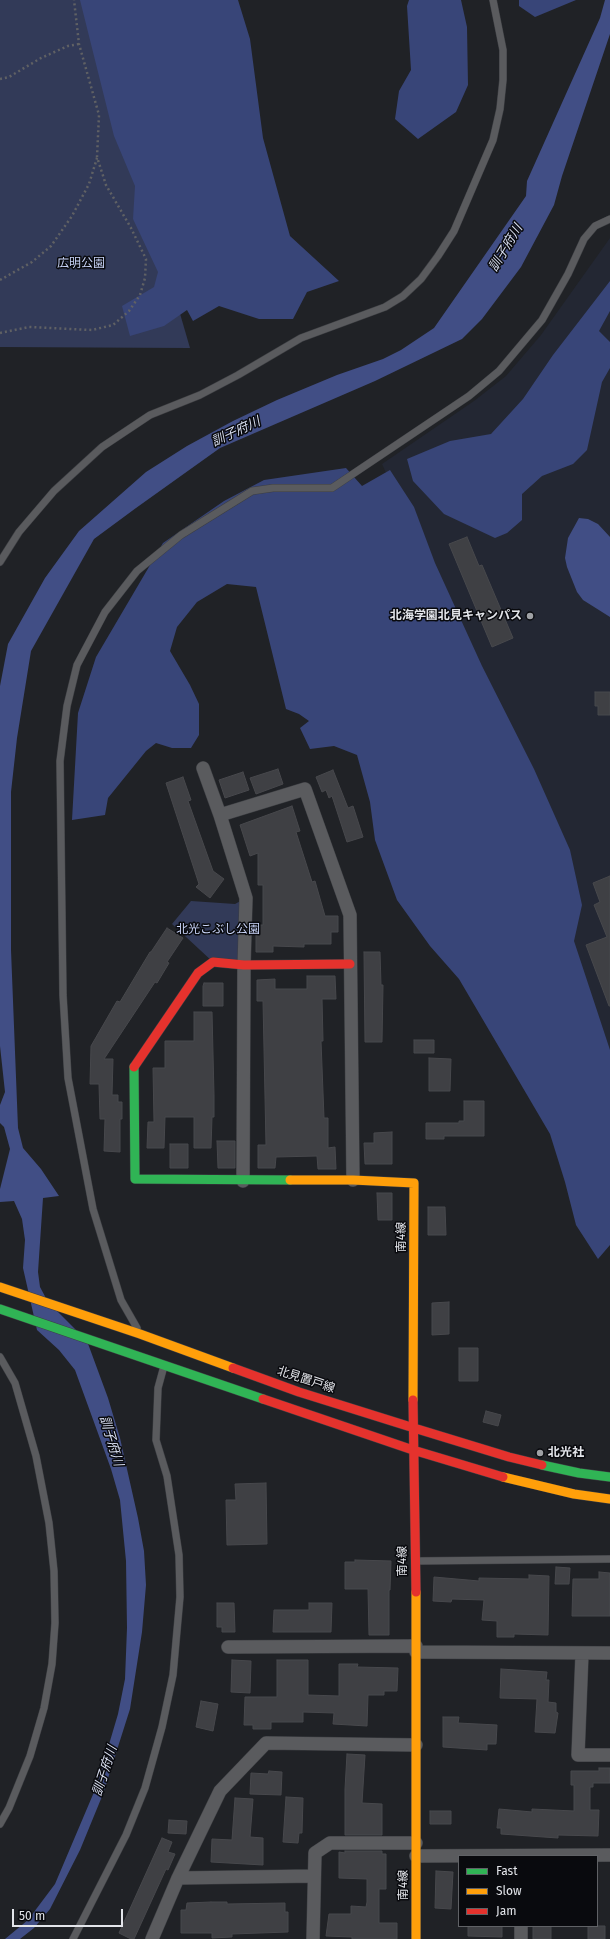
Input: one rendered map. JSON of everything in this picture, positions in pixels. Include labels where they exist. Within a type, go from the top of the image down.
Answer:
[{"type":"street","points":[[203,768],[220,815],[246,898],[244,965],[243,1181]]},
{"type":"street","points":[[220,815],[305,789],[350,915],[353,1180],[243,1181],[135,1179],[133,1068],[198,973],[213,962],[244,965],[350,964]]},
{"type":"street","name":"南4線","points":[[353,1180],[414,1183],[413,1450],[415,1468],[416,1939]]},
{"type":"street","name":"北見置戸線","points":[[0,1287],[140,1334],[299,1392],[414,1428],[509,1457],[579,1473],[610,1477]]},
{"type":"street","points":[[0,1309],[413,1450],[506,1478],[574,1494],[610,1499]]},
{"type":"street","points":[[228,1647],[416,1649],[582,1654],[610,1653]]},
{"type":"street","points":[[582,1654],[578,1755],[610,1755]]},
{"type":"street","points":[[152,1939],[178,1878],[220,1791],[266,1744],[416,1745]]},
{"type":"street","points":[[313,1939],[313,1876],[315,1853],[330,1843],[505,1855]]},
{"type":"street","points":[[598,1855],[610,1855]]},
{"type":"street","points":[[178,1878],[313,1876]]},
{"type":"street","points":[[521,1927],[521,1939]]},
{"type":"lane","points":[[0,562],[19,532],[54,491],[102,447],[150,415],[206,392],[301,338],[385,307],[403,296],[421,279],[454,231],[493,140],[500,109],[503,80],[503,50],[493,0]]},
{"type":"lane","points":[[140,1334],[121,1300],[93,1209],[68,1078],[62,995],[60,761],[67,706],[77,665],[105,612],[137,571],[181,535],[252,492],[273,488],[332,488],[432,421],[481,386],[499,371],[542,320],[568,274],[584,239],[595,226],[610,219]]},
{"type":"lane","points":[[0,1357],[15,1383],[36,1456],[49,1523],[54,1571],[54,1623],[52,1664],[44,1708],[30,1756],[9,1808],[0,1824]]},
{"type":"lane","points":[[74,1939],[126,1835],[145,1788],[162,1727],[172,1675],[180,1597],[178,1555],[167,1476],[156,1440],[158,1388],[165,1365]]},
{"type":"lane","points":[[415,1560],[610,1559]]},
{"type":"path","points":[[0,280],[32,262],[51,246],[75,210],[89,184],[97,157],[99,116],[79,44],[74,0]]},
{"type":"path","points":[[0,80],[9,77],[48,55],[68,46],[79,44]]},
{"type":"path","points":[[0,332],[29,327],[92,330],[113,325],[129,311],[140,295],[145,278],[146,259],[131,228],[106,185],[97,157]]},
{"type":"shaded area","points":[[80,0],[238,0],[250,39],[263,138],[290,236],[339,281],[307,292],[293,319],[259,319],[219,306],[193,321],[187,310],[164,326],[130,336],[122,306],[154,287],[158,272],[133,219],[135,186],[114,136]]},
{"type":"shaded area","points":[[409,0],[461,0],[467,27],[468,85],[456,112],[418,139],[395,119],[399,91],[411,70],[407,6]]},
{"type":"shaded area","points":[[519,0],[576,0],[535,17],[519,6]]},
{"type":"shaded area","name":"北海学園北見キャンパス","points":[[610,238],[610,1075],[428,564],[382,464],[474,401],[506,376],[541,335]]},
{"type":"shaded area","points":[[610,281],[610,311],[599,331],[610,342],[610,368],[602,382],[587,450],[573,464],[542,476],[522,494],[522,520],[507,533],[495,538],[444,514],[413,481],[407,459],[450,441],[491,434],[523,399],[553,355]]},
{"type":"shaded area","points":[[346,468],[362,486],[390,470],[414,507],[435,563],[482,666],[534,769],[570,850],[582,905],[574,941],[610,1050],[610,1245],[598,1259],[576,1225],[565,1182],[550,1134],[459,979],[430,946],[397,900],[375,840],[370,802],[357,755],[334,746],[310,749],[300,728],[309,721],[299,714],[286,709],[256,587],[227,584],[197,602],[177,627],[170,651],[190,685],[199,704],[199,735],[191,748],[172,748],[156,743],[146,751],[108,798],[105,815],[72,820],[78,713],[96,657],[163,543],[224,501],[264,480]]},
{"type":"green space","name":"広明公園","points":[[0,0],[89,0],[190,348],[0,347]]},
{"type":"green space","name":"北光こぶし公園","points":[[246,898],[244,965],[213,962],[172,924],[191,901],[235,904]]},
{"type":"water","name":"訓子府川","points":[[605,0],[610,0],[610,34],[562,176],[554,205],[521,267],[482,319],[462,339],[375,381],[220,448],[136,508],[94,539],[31,651],[17,738],[11,792],[11,950],[18,1128],[23,1148],[41,1169],[59,1196],[43,1198],[38,1272],[40,1287],[48,1302],[87,1341],[108,1398],[120,1438],[138,1518],[144,1551],[146,1585],[142,1632],[130,1709],[103,1794],[80,1850],[50,1909],[34,1928],[20,1939],[5,1939],[28,1920],[55,1884],[97,1785],[118,1714],[125,1679],[127,1628],[126,1561],[120,1500],[111,1469],[75,1370],[59,1350],[37,1330],[23,1268],[25,1240],[22,1219],[14,1201],[0,1202],[0,1189],[10,1149],[4,1127],[0,1123],[0,1105],[5,1092],[0,1046],[0,686],[8,644],[45,578],[79,531],[146,472],[187,446],[233,421],[277,400],[337,375],[383,359],[401,350],[434,328],[526,196],[527,181],[600,18]]},
{"type":"water","points":[[579,518],[588,519],[598,524],[610,537],[610,617],[583,600],[577,592],[567,567],[565,558],[568,538]]},
{"type":"building","points":[[467,537],[479,566],[482,565],[513,638],[492,647],[449,544]]},
{"type":"building","points":[[595,692],[610,692],[610,715],[598,715],[598,706],[595,706]]},
{"type":"building","points":[[278,769],[283,784],[256,794],[250,778]]},
{"type":"building","points":[[333,770],[348,808],[353,806],[363,837],[347,842],[332,796],[329,798],[326,790],[322,792],[316,777]]},
{"type":"building","points":[[243,772],[249,790],[225,798],[219,780]]},
{"type":"building","points":[[183,777],[191,800],[188,801],[213,871],[224,879],[210,898],[196,887],[199,884],[166,783]]},
{"type":"building","points":[[292,806],[300,831],[296,832],[312,882],[315,881],[325,916],[338,916],[338,932],[331,932],[331,944],[304,944],[304,947],[273,946],[273,952],[256,952],[256,925],[263,925],[263,885],[258,885],[258,853],[250,856],[240,825]]},
{"type":"building","points":[[610,876],[609,1006],[586,945],[607,937],[594,905],[600,902],[593,883]]},
{"type":"building","points":[[167,928],[183,938],[167,962],[169,963],[157,983],[155,982],[104,1059],[113,1059],[112,1095],[118,1095],[118,1102],[122,1102],[122,1119],[120,1119],[120,1152],[104,1151],[105,1119],[100,1119],[99,1084],[90,1084],[91,1046],[117,1001],[120,1002],[150,952]]},
{"type":"building","points":[[364,952],[380,952],[381,985],[383,985],[382,1042],[365,1042]]},
{"type":"building","points":[[307,976],[335,976],[336,999],[322,999],[323,1041],[321,1041],[324,1118],[328,1118],[328,1148],[335,1147],[336,1169],[318,1169],[317,1156],[276,1157],[275,1168],[258,1168],[258,1145],[266,1145],[263,1001],[257,1001],[257,980],[275,979],[275,989],[307,989]]},
{"type":"building","points":[[204,983],[223,983],[223,1006],[203,1006]]},
{"type":"building","points":[[194,1012],[212,1012],[214,1117],[212,1117],[211,1148],[194,1148],[194,1117],[165,1117],[164,1148],[147,1148],[148,1122],[154,1122],[153,1068],[165,1068],[165,1041],[194,1041]]},
{"type":"building","points":[[414,1040],[434,1040],[434,1053],[414,1053]]},
{"type":"building","points":[[429,1058],[451,1059],[450,1091],[429,1091]]},
{"type":"building","points":[[464,1101],[484,1101],[484,1136],[444,1136],[444,1139],[426,1139],[426,1123],[459,1123],[459,1121],[464,1121]]},
{"type":"building","points":[[392,1132],[392,1164],[365,1164],[364,1143],[374,1143],[374,1133]]},
{"type":"building","points":[[217,1141],[235,1141],[235,1168],[218,1168]]},
{"type":"building","points":[[170,1144],[188,1144],[188,1168],[170,1168]]},
{"type":"building","points":[[377,1193],[392,1193],[392,1220],[378,1220]]},
{"type":"building","points":[[428,1207],[445,1207],[446,1235],[428,1235]]},
{"type":"building","points":[[449,1302],[449,1334],[432,1335],[432,1303]]},
{"type":"building","points":[[459,1348],[478,1348],[478,1381],[459,1381]]},
{"type":"building","points":[[486,1411],[501,1415],[498,1426],[483,1422]]},
{"type":"building","points":[[266,1483],[267,1544],[227,1545],[226,1500],[236,1500],[235,1484]]},
{"type":"building","points":[[355,1560],[391,1561],[389,1590],[389,1635],[369,1635],[368,1589],[345,1589],[345,1562],[355,1562]]},
{"type":"building","points":[[556,1567],[570,1568],[569,1584],[555,1584]]},
{"type":"building","points":[[599,1572],[610,1573],[610,1616],[572,1616],[573,1579],[599,1579]]},
{"type":"building","points":[[529,1575],[549,1576],[548,1635],[514,1634],[514,1637],[497,1637],[497,1621],[482,1620],[484,1600],[452,1599],[451,1602],[433,1601],[434,1577],[479,1581],[479,1578],[529,1579]]},
{"type":"building","points":[[217,1603],[234,1603],[235,1632],[222,1632],[222,1627],[217,1627]]},
{"type":"building","points":[[309,1603],[332,1603],[331,1632],[273,1632],[274,1610],[309,1610]]},
{"type":"building","points":[[232,1660],[251,1661],[250,1693],[231,1692]]},
{"type":"building","points":[[277,1660],[308,1660],[308,1695],[339,1696],[339,1664],[358,1664],[357,1667],[398,1668],[397,1691],[384,1691],[384,1695],[368,1695],[367,1726],[333,1724],[334,1713],[303,1712],[303,1722],[271,1722],[271,1729],[253,1729],[253,1725],[244,1725],[245,1697],[277,1697]]},
{"type":"building","points":[[501,1669],[547,1672],[546,1680],[549,1680],[548,1702],[556,1703],[556,1712],[558,1713],[555,1733],[535,1732],[537,1699],[500,1698]]},
{"type":"building","points":[[201,1701],[218,1704],[213,1731],[196,1727]]},
{"type":"building","points":[[443,1717],[459,1717],[458,1723],[497,1725],[496,1744],[487,1744],[487,1750],[443,1747]]},
{"type":"building","points":[[347,1754],[365,1755],[362,1803],[382,1804],[382,1835],[345,1835]]},
{"type":"building","points":[[599,1768],[610,1768],[610,1783],[593,1783],[593,1787],[590,1787],[590,1810],[599,1810],[598,1836],[558,1835],[558,1838],[501,1834],[501,1828],[497,1828],[499,1809],[532,1812],[532,1809],[574,1811],[574,1785],[571,1785],[571,1771],[599,1771]]},
{"type":"building","points":[[269,1771],[282,1772],[281,1795],[250,1794],[251,1773],[268,1774]]},
{"type":"building","points":[[286,1797],[303,1798],[302,1833],[299,1833],[298,1843],[283,1842]]},
{"type":"building","points":[[235,1798],[253,1799],[250,1837],[263,1838],[263,1865],[211,1862],[212,1839],[232,1840]]},
{"type":"building","points":[[430,1811],[451,1811],[451,1824],[430,1824]]},
{"type":"building","points":[[169,1820],[187,1821],[186,1834],[168,1833]]},
{"type":"building","points":[[162,1838],[172,1842],[168,1852],[175,1854],[168,1870],[166,1869],[134,1939],[131,1939],[119,1933]]},
{"type":"building","points":[[345,1851],[382,1851],[382,1854],[386,1854],[386,1889],[379,1889],[379,1923],[397,1923],[397,1939],[352,1939],[352,1937],[326,1936],[329,1914],[351,1914],[351,1906],[366,1907],[367,1879],[339,1878],[339,1852],[345,1853]]},
{"type":"building","points":[[436,1871],[453,1872],[451,1909],[435,1908]]},
{"type":"building","points":[[227,1902],[227,1904],[285,1903],[285,1912],[288,1912],[288,1932],[232,1934],[232,1937],[212,1938],[212,1933],[181,1933],[181,1910],[186,1910],[187,1903]]},
{"type":"building","points":[[605,1926],[605,1939],[588,1939],[588,1927]]},
{"type":"building","points":[[468,1927],[502,1927],[502,1937],[468,1936]]},
{"type":"building","points":[[533,1927],[551,1927],[551,1939],[533,1939]]},
{"type":"traffic: fast","points":[[134,1067],[135,1179],[290,1180]]},
{"type":"traffic: fast","points":[[0,1309],[263,1399]]},
{"type":"traffic: fast","points":[[542,1465],[579,1473],[610,1477]]},
{"type":"traffic: slow","points":[[290,1180],[353,1180],[414,1183],[413,1400]]},
{"type":"traffic: slow","points":[[0,1287],[140,1334],[233,1368]]},
{"type":"traffic: slow","points":[[503,1477],[574,1494],[610,1499]]},
{"type":"traffic: slow","points":[[416,1592],[416,1939]]},
{"type":"traffic: jam","points":[[134,1067],[198,973],[213,962],[244,965],[350,964]]},
{"type":"traffic: jam","points":[[233,1368],[299,1392],[509,1457],[542,1465]]},
{"type":"traffic: jam","points":[[263,1399],[413,1450],[503,1477]]},
{"type":"traffic: jam","points":[[413,1400],[416,1592]]},
{"type":"place","name":"北海学園北見キャンパス","points":[[530,616]]},
{"type":"place","name":"北光社","points":[[540,1453]]}]
